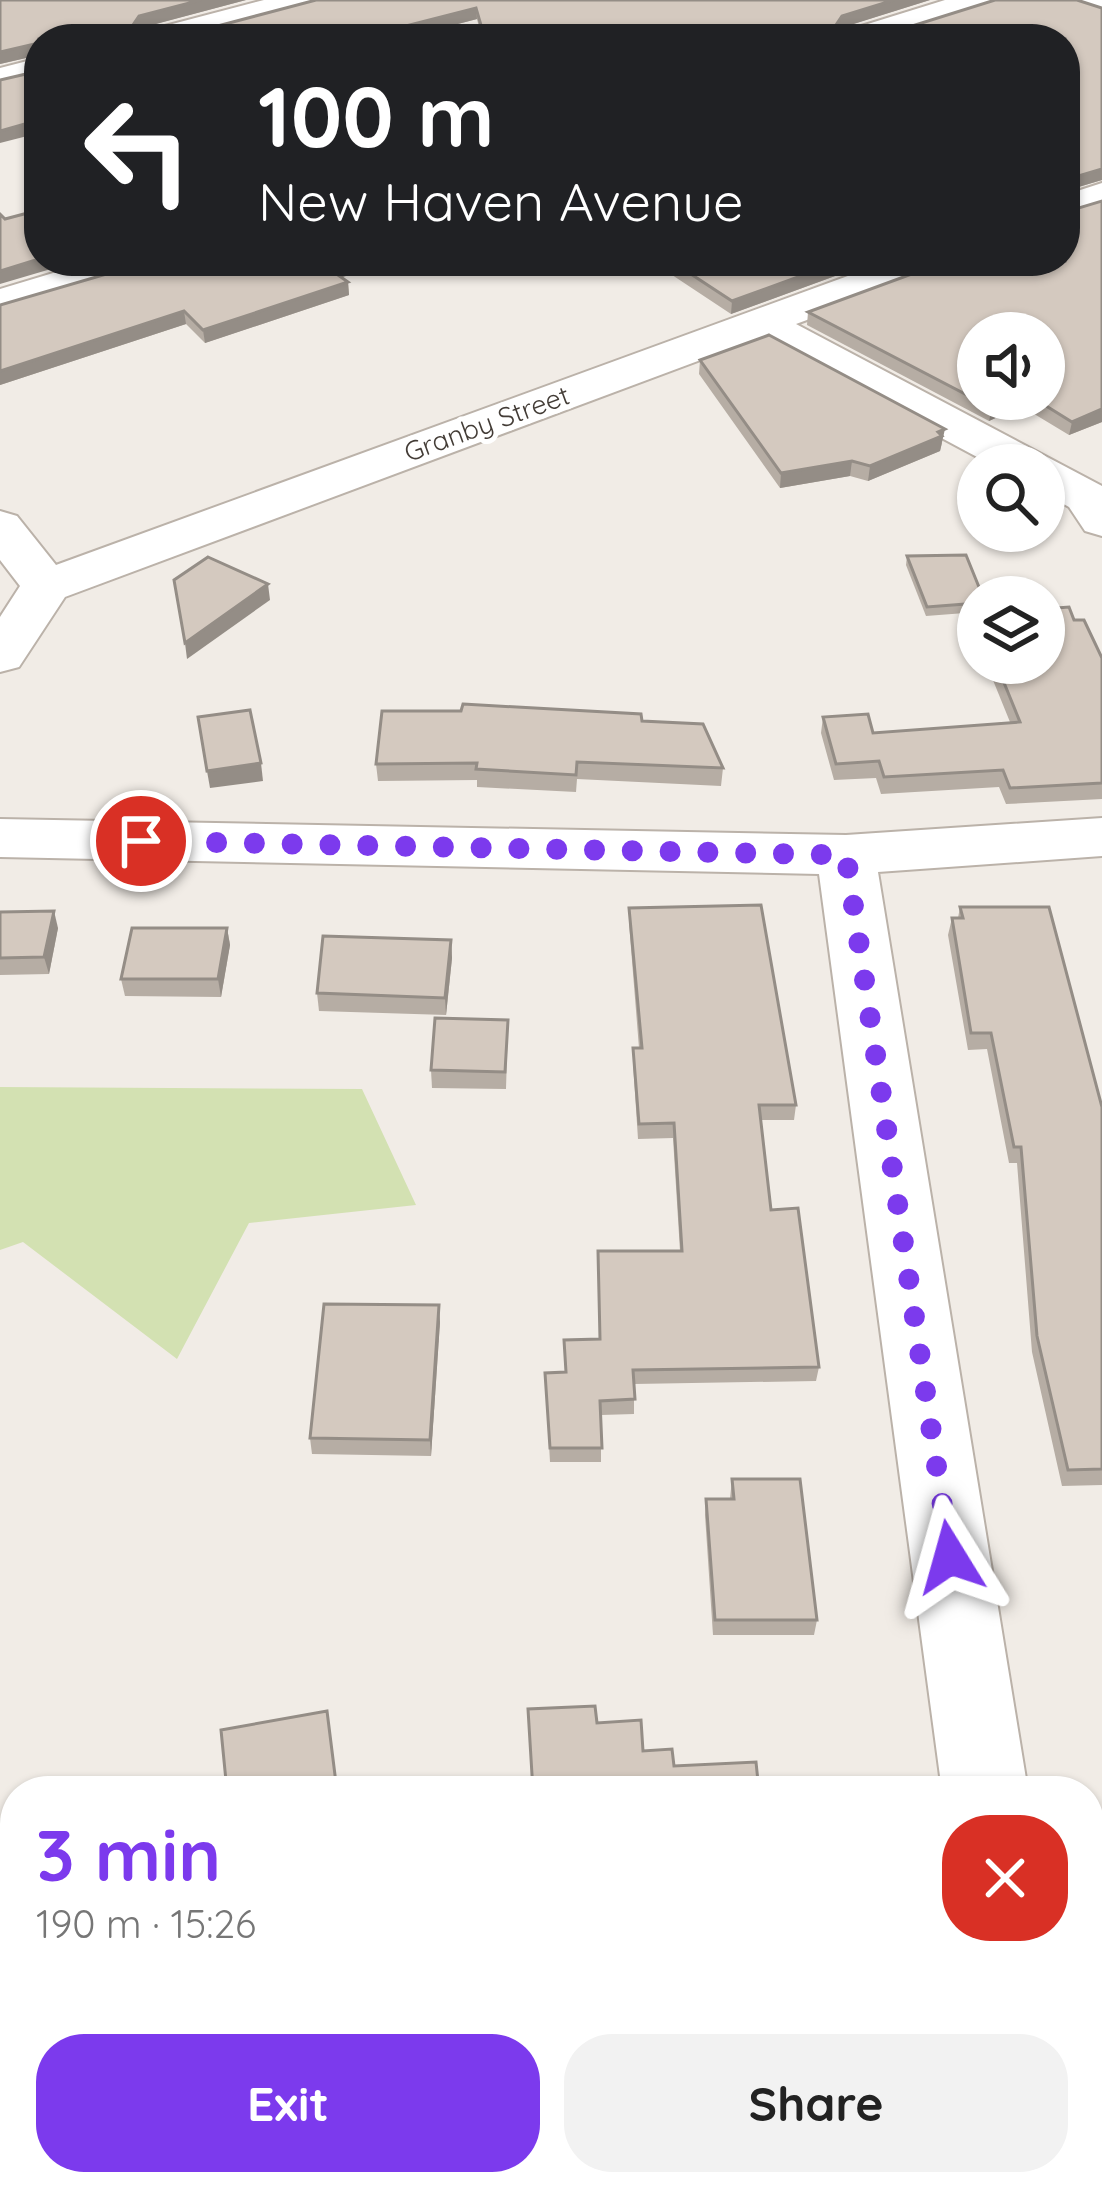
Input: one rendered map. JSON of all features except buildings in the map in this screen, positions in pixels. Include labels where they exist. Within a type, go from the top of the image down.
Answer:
[{"type":"street","points":[[212,24],[304,0]]},
{"type":"street","points":[[902,24],[980,0]]},
{"type":"street","points":[[1084,0],[1102,8]]},
{"type":"street","points":[[0,303],[87,276]]},
{"type":"street","name":"Granby Street","points":[[46,586],[888,276]]},
{"type":"street","points":[[762,324],[988,444]]},
{"type":"street","points":[[1065,485],[1097,503]]},
{"type":"street","points":[[0,526],[46,586],[0,656]]},
{"type":"street","points":[[0,838],[846,855],[1102,837]]},
{"type":"street","points":[[846,855],[983,1776]]},
{"type":"green space","points":[[0,1087],[362,1089],[416,1205],[249,1223],[177,1359],[23,1242],[0,1250]]},
{"type":"route","points":[[141,841],[846,855],[950,1557]]}]
